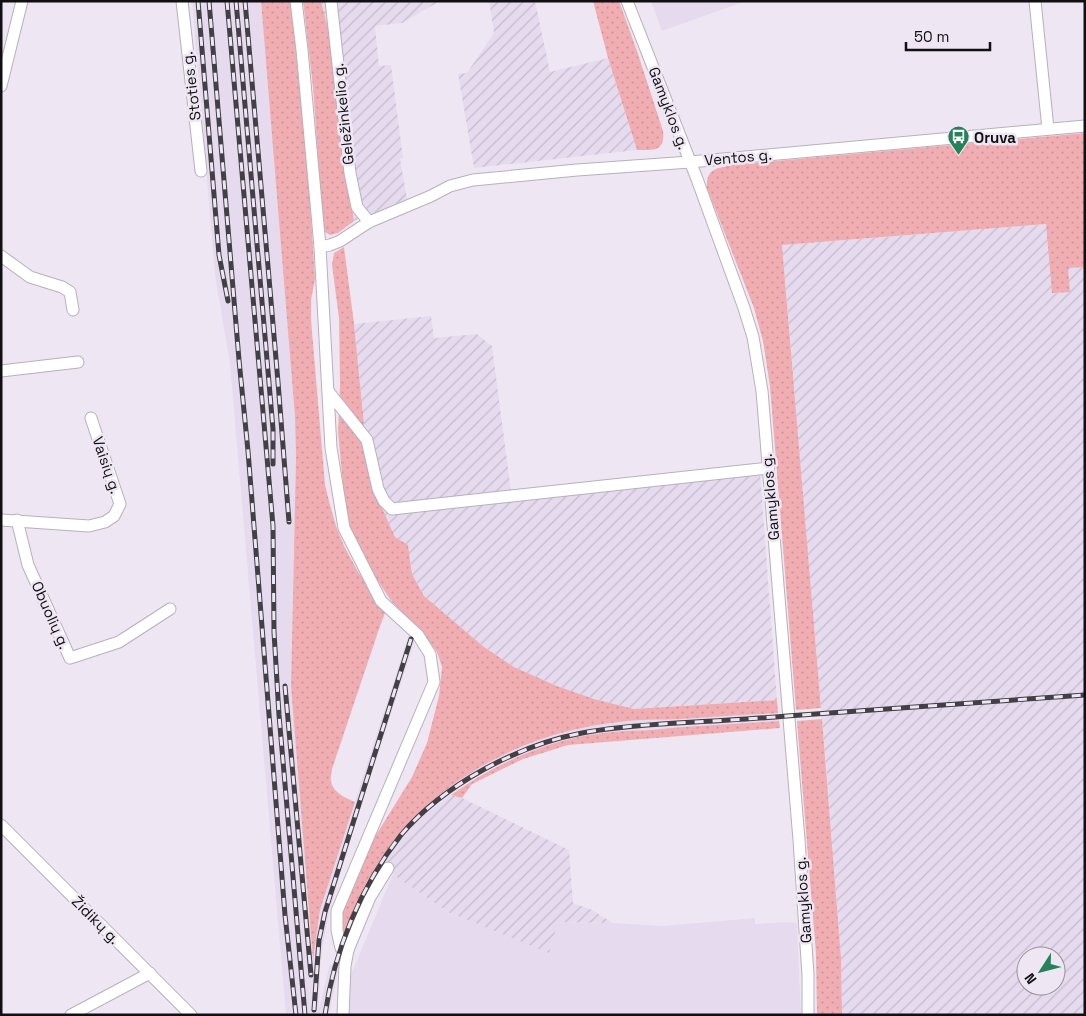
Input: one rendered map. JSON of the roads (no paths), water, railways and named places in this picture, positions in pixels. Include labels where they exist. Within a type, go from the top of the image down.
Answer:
[{"type":"street","points":[[1,86],[22,1]]},
{"type":"street","name":"Stoties g.","points":[[182,1],[201,172]]},
{"type":"street","points":[[296,1],[320,246],[331,448],[344,528],[381,601],[418,635],[430,654],[434,682],[337,911],[337,930],[341,948],[348,950]]},
{"type":"street","name":"Geležinkelio g.","points":[[331,1],[350,174],[357,207],[369,222]]},
{"type":"street","name":"Gamyklos g.","points":[[627,1],[690,162],[744,308],[752,336],[762,391],[808,975],[808,1015]]},
{"type":"street","points":[[1035,1],[1048,129]]},
{"type":"street","name":"Ventos g.","points":[[320,246],[340,241],[369,222],[450,186],[473,180],[1085,126]]},
{"type":"street","points":[[1,256],[30,277],[62,287],[70,292],[73,310]]},
{"type":"street","points":[[1,371],[78,362]]},
{"type":"street","points":[[328,391],[367,440],[378,489],[384,501],[392,509],[768,468]]},
{"type":"street","name":"Vaisių g.","points":[[1,520],[88,526],[106,522],[114,516],[120,504],[91,418]]},
{"type":"street","name":"Obuolių g.","points":[[17,520],[28,565],[70,658],[119,642],[170,609]]},
{"type":"street","name":"Židikų g.","points":[[1,825],[191,1015]]},
{"type":"street","points":[[343,1015],[345,966],[348,950],[370,897],[388,868]]},
{"type":"street","points":[[71,1015],[150,973]]},
{"type":"railway","points":[[198,1],[219,255],[228,301]]},
{"type":"railway","points":[[209,1],[248,451],[285,915],[296,1015]]},
{"type":"railway","points":[[227,1],[273,526],[274,632],[279,715],[305,1015]]},
{"type":"railway","points":[[236,1],[273,429],[273,464]]},
{"type":"railway","points":[[245,1],[289,522]]},
{"type":"railway","points":[[314,1010],[319,940],[325,912],[411,639]]},
{"type":"railway","points":[[285,686],[311,975]]},
{"type":"railway","points":[[325,1015],[335,967],[351,920],[374,876],[401,835],[438,800],[460,784],[508,757],[558,739],[617,728],[1085,695]]},
{"type":"place","name":"Oruva","points":[[958,156]]}]
